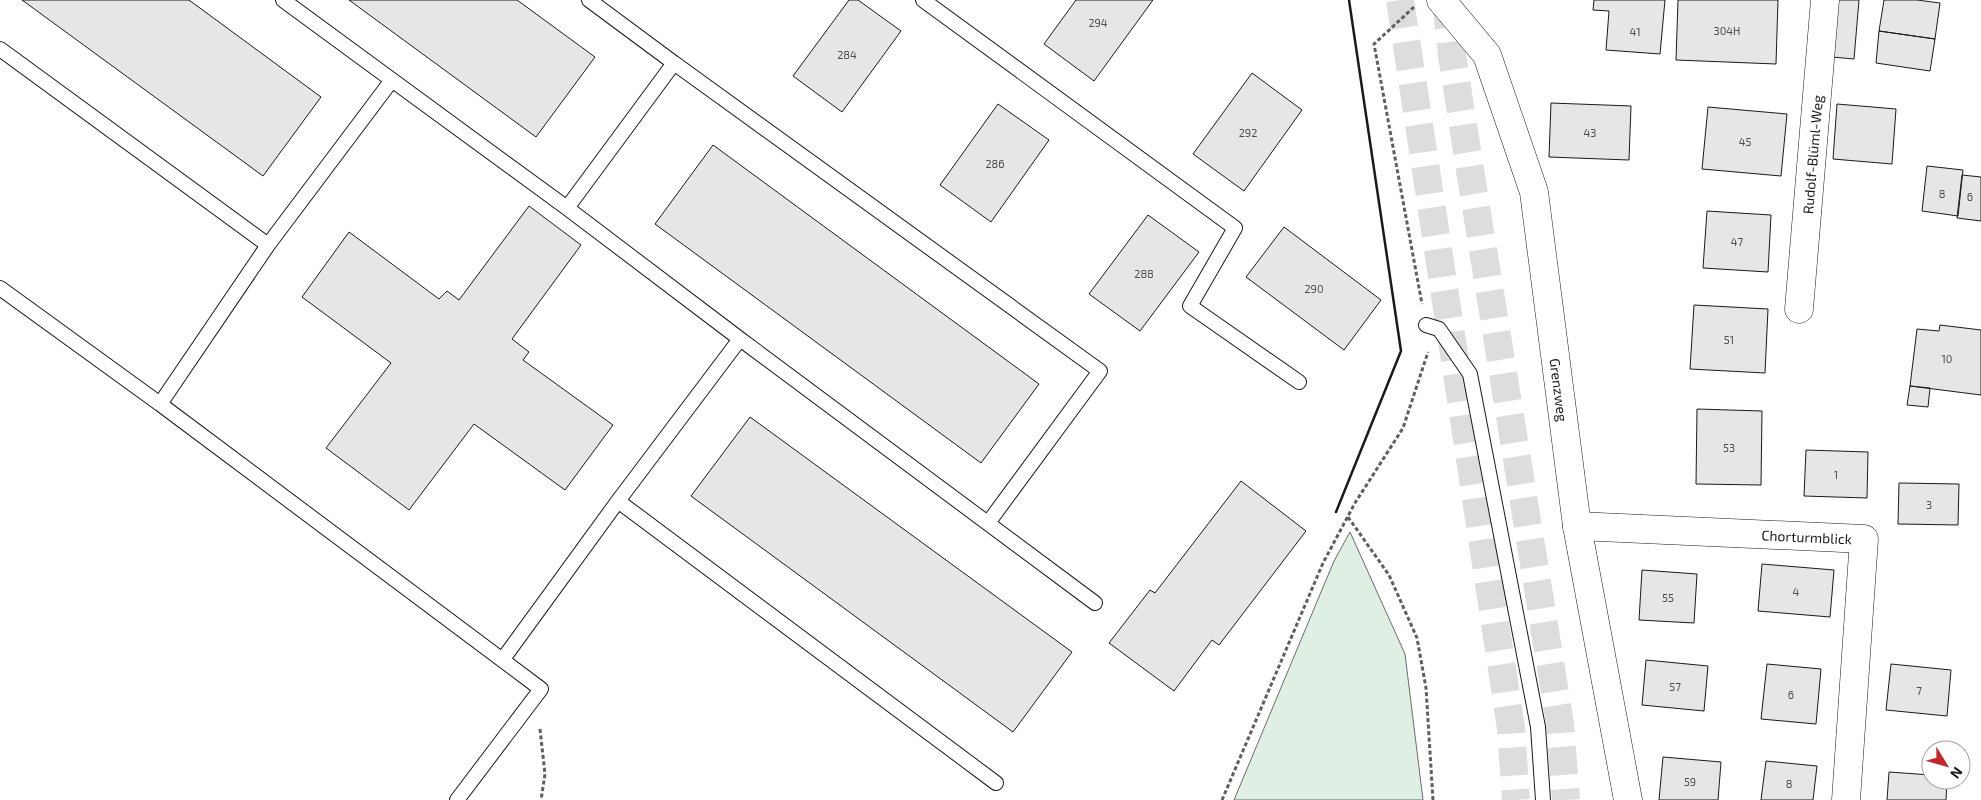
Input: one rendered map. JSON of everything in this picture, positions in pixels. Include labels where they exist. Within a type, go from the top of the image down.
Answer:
[{"type":"street","name":"Grenzweg","points":[[1441,0],[1487,55],[1534,192],[1577,526],[1628,800]]},
{"type":"street","name":"Rudolf-Blüml-Weg","points":[[1799,309],[1825,0]]},
{"type":"street","name":"Chorturmblick","points":[[1577,526],[1864,539],[1846,800]]},
{"type":"lane","points":[[283,0],[567,208],[740,340],[1095,603]]},
{"type":"lane","points":[[589,0],[1100,371],[988,522]]},
{"type":"lane","points":[[922,0],[1235,228],[1190,306],[1299,382]]},
{"type":"lane","points":[[0,48],[268,245]]},
{"type":"lane","points":[[567,208],[674,63]]},
{"type":"lane","points":[[160,404],[268,245],[392,80]]},
{"type":"lane","points":[[0,288],[160,404],[541,689],[457,800]]},
{"type":"lane","points":[[1426,325],[1439,329],[1470,374],[1538,727],[1543,800]]},
{"type":"lane","points":[[503,659],[618,501],[740,340]]},
{"type":"lane","points":[[618,501],[996,783]]},
{"type":"path","points":[[1222,800],[1323,563],[1348,517],[1403,428],[1426,360],[1430,342],[1374,44],[1415,6]]},
{"type":"path","points":[[1348,517],[1389,575],[1418,638],[1426,688],[1433,800]]},
{"type":"path","points":[[536,695],[545,774],[541,800]]},
{"type":"green space","points":[[1350,532],[1405,654],[1423,800],[1234,800],[1334,561]]},
{"type":"building","points":[[22,0],[189,0],[321,97],[263,176]]},
{"type":"building","points":[[349,0],[517,0],[595,57],[536,137]]},
{"type":"building","points":[[849,0],[858,0],[901,31],[842,112],[793,76]]},
{"type":"building","points":[[1076,0],[1153,0],[1094,81],[1044,44]]},
{"type":"building","points":[[1594,0],[1665,0],[1660,54],[1606,50],[1609,11],[1593,10]]},
{"type":"building","points":[[1678,0],[1778,0],[1776,64],[1676,60]]},
{"type":"building","points":[[1836,0],[1859,0],[1854,59],[1832,57]]},
{"type":"building","points":[[1884,0],[1917,0],[1940,3],[1935,39],[1879,31]]},
{"type":"building","points":[[1879,31],[1935,39],[1930,71],[1876,63]]},
{"type":"building","points":[[1252,73],[1302,110],[1244,191],[1193,154]]},
{"type":"building","points":[[1551,103],[1631,106],[1629,160],[1549,157]]},
{"type":"building","points":[[998,104],[1049,140],[991,222],[940,185]]},
{"type":"building","points":[[1837,104],[1896,109],[1892,164],[1833,159]]},
{"type":"building","points":[[1708,107],[1787,114],[1781,176],[1702,169]]},
{"type":"building","points":[[713,145],[1039,384],[981,463],[655,224]]},
{"type":"building","points":[[1927,166],[1963,170],[1958,216],[1922,211]]},
{"type":"building","points":[[1962,175],[1981,177],[1981,221],[1957,218]]},
{"type":"building","points":[[529,206],[581,245],[512,339],[529,352],[523,360],[613,425],[565,490],[474,424],[409,510],[326,448],[391,363],[302,297],[349,232],[439,299],[447,291],[459,300]]},
{"type":"building","points":[[1707,211],[1771,215],[1768,272],[1703,268]]},
{"type":"building","points":[[1148,215],[1199,252],[1140,331],[1089,294]]},
{"type":"building","points":[[1284,227],[1381,300],[1344,350],[1246,277]]},
{"type":"building","points":[[1694,305],[1768,309],[1765,373],[1690,369]]},
{"type":"building","points":[[1940,325],[1981,330],[1981,395],[1910,386],[1917,329],[1939,331]]},
{"type":"building","points":[[1910,386],[1930,388],[1928,407],[1907,405]]},
{"type":"building","points":[[1697,409],[1762,411],[1761,485],[1696,484]]},
{"type":"building","points":[[750,417],[1072,652],[1013,732],[691,496]]},
{"type":"building","points":[[1806,450],[1868,452],[1867,498],[1804,496]]},
{"type":"building","points":[[1241,481],[1306,531],[1219,645],[1212,640],[1174,691],[1109,643],[1150,590],[1155,593]]},
{"type":"building","points":[[1899,483],[1959,484],[1958,525],[1898,524]]},
{"type":"building","points":[[1762,564],[1834,570],[1830,617],[1758,611]]},
{"type":"building","points":[[1642,570],[1697,574],[1694,623],[1639,620]]},
{"type":"building","points":[[1646,660],[1708,666],[1704,711],[1642,705]]},
{"type":"building","points":[[1767,664],[1821,669],[1816,724],[1761,719]]},
{"type":"building","points":[[1891,664],[1951,670],[1947,716],[1886,710]]},
{"type":"building","points":[[1663,757],[1721,762],[1718,800],[1659,800]]},
{"type":"building","points":[[1766,761],[1817,766],[1813,800],[1761,800]]},
{"type":"building","points":[[1889,772],[1921,774],[1921,790],[1946,790],[1946,800],[1887,800]]},
{"type":"tunnel","points":[[1400,0],[1511,728],[1516,800]]},
{"type":"tunnel","points":[[1446,0],[1452,55],[1471,176],[1560,724],[1566,800]]},
{"type":"wall","points":[[1336,512],[1401,351],[1349,0]]}]
